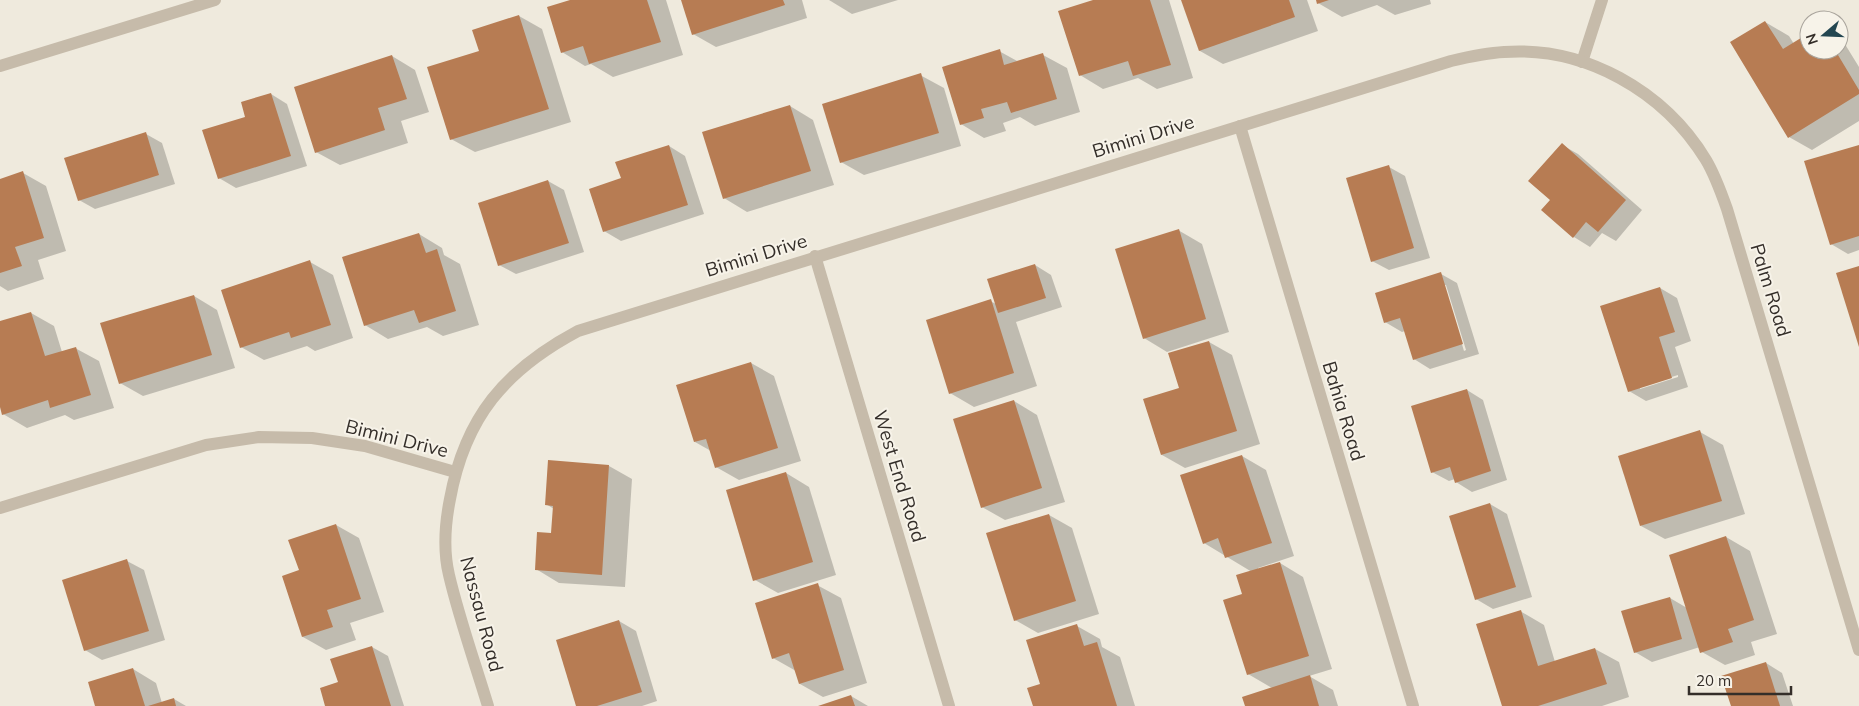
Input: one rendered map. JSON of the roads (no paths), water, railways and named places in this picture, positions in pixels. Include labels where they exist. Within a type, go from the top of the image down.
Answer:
[{"type":"street","points":[[0,66],[215,0]]},
{"type":"street","points":[[1582,62],[1602,0]]},
{"type":"street","name":"Bimini Drive","points":[[0,508],[206,445],[259,437],[312,438],[365,446],[455,472],[467,440],[479,416],[495,395],[519,370],[555,344],[578,331],[1451,61],[1504,52],[1531,52],[1557,55],[1582,62]]},
{"type":"street","name":"Palm Road","points":[[1582,62],[1612,73],[1655,101],[1675,119],[1692,139],[1718,184],[1730,218],[1859,650]]},
{"type":"street","name":"Bahia Road","points":[[1240,126],[1412,706]]},
{"type":"street","name":"West End Road","points":[[816,256],[949,706]]},
{"type":"street","name":"Nassau Road","points":[[455,472],[446,521],[448,574],[488,706]]}]
